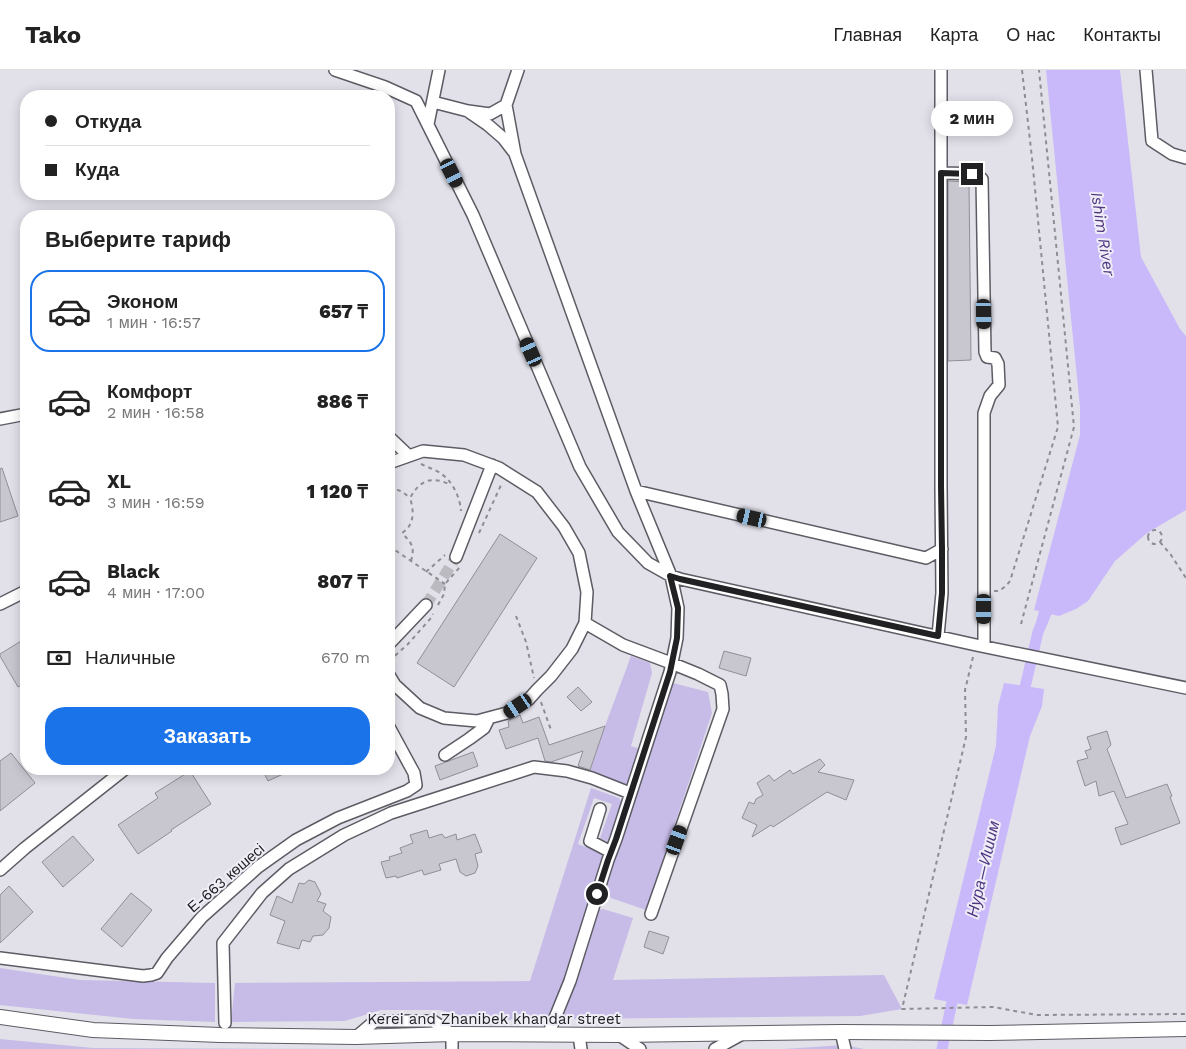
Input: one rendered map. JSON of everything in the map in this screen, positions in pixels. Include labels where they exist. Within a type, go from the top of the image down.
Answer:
[{"type":"main road","name":"Kerei and Zhanibek khandar street","points":[[0,1018],[93,1030],[220,1035],[356,1037],[452,1034],[990,1033],[1186,1029]]},
{"type":"street","points":[[335,70],[392,90]]},
{"type":"street","points":[[428,124],[439,70]]},
{"type":"street","points":[[518,70],[506,105],[514,154],[636,491],[670,576],[678,608],[677,638],[670,672],[570,981],[548,1035]]},
{"type":"street","points":[[938,636],[942,593],[941,70]]},
{"type":"street","points":[[1146,70],[1152,141],[1172,154],[1186,158]]},
{"type":"street","points":[[395,92],[416,101],[473,215],[580,467],[618,532],[648,563],[670,576],[680,579],[980,646],[1186,688]]},
{"type":"street","points":[[432,102],[468,111],[490,114],[506,105]]},
{"type":"street","points":[[468,111],[503,138],[514,154]]},
{"type":"street","points":[[941,173],[979,175],[982,179],[985,352],[987,357],[995,358],[998,364],[999,385],[990,396],[984,413],[984,590],[980,646]]},
{"type":"street","points":[[0,419],[20,415]]},
{"type":"street","points":[[395,444],[407,457]]},
{"type":"street","points":[[395,461],[423,451],[464,455],[492,465],[537,492],[564,527],[579,553],[587,592],[585,623],[572,649],[551,676],[529,698],[507,713],[477,721],[444,718],[420,708],[395,685]]},
{"type":"street","points":[[457,556],[492,465]]},
{"type":"street","points":[[636,491],[926,558],[942,549]]},
{"type":"street","points":[[0,604],[20,594]]},
{"type":"street","points":[[395,638],[426,606]]},
{"type":"street","points":[[585,623],[623,645],[698,674],[720,685],[723,709],[651,914]]},
{"type":"street","points":[[445,755],[484,728],[489,718]]},
{"type":"street","name":"Е-663 көшесі","points":[[0,958],[143,976],[157,973],[167,958],[202,917],[258,867],[296,840],[338,818],[407,791],[416,785],[414,773],[395,738]]},
{"type":"street","points":[[225,1023],[223,943],[262,893],[289,869],[344,835],[391,813],[534,767],[568,771],[630,793]]},
{"type":"street","points":[[0,870],[32,842],[117,775]]},
{"type":"street","points":[[600,810],[590,841],[611,852]]},
{"type":"street","points":[[841,1032],[845,1049]]},
{"type":"street","points":[[715,1049],[745,1033]]},
{"type":"street","points":[[452,1034],[452,1049]]},
{"type":"street","points":[[579,1035],[581,1049]]},
{"type":"street","points":[[619,1035],[640,1049]]},
{"type":"path","points":[[984,590],[999,591],[1010,581],[1058,427],[1022,70]]},
{"type":"path","points":[[1021,624],[1074,427],[1039,70]]},
{"type":"path","points":[[407,457],[442,474],[455,490],[460,503],[462,517]]},
{"type":"path","points":[[477,536],[507,473]]},
{"type":"path","points":[[410,498],[421,483],[433,479],[452,485]]},
{"type":"path","points":[[395,490],[401,491],[410,498],[413,508],[413,518],[406,531],[402,533],[411,543],[414,550],[411,561]]},
{"type":"path","points":[[1154,530],[1161,533],[1160,542],[1155,544],[1151,542],[1149,539],[1150,532],[1154,530]]},
{"type":"path","points":[[1160,542],[1186,578]]},
{"type":"path","points":[[395,550],[445,584]]},
{"type":"path","points":[[395,656],[431,618],[444,594],[445,584],[457,556],[445,556],[426,572]]},
{"type":"path","points":[[516,616],[526,642],[537,690],[551,730]]},
{"type":"path","points":[[980,646],[965,690],[966,737],[902,1009],[993,1008],[1037,1015],[1186,1014]]},
{"type":"shaded area","points":[[631,656],[650,663],[652,673],[631,746],[641,749],[610,843],[600,838],[612,804],[594,798],[578,844],[596,851],[605,857],[553,1019],[476,1020],[440,1010],[381,1010],[345,1021],[231,1022],[235,983],[530,981],[591,788],[619,798],[622,803],[628,788],[588,777]]},
{"type":"shaded area","points":[[669,682],[708,692],[712,713],[646,910],[611,898],[604,889]]},
{"type":"shaded area","points":[[603,909],[633,918],[613,980],[884,975],[902,1009],[860,1016],[562,1019],[577,980],[598,910]]},
{"type":"shaded area","points":[[0,968],[80,980],[215,983],[215,1022],[133,1019],[0,1005]]},
{"type":"shaded area","points":[[0,1039],[93,1048],[344,1049],[0,1049]]},
{"type":"shaded area","points":[[844,1045],[864,1049],[784,1049]]},
{"type":"water","name":"Ishim River","points":[[1046,70],[1120,70],[1141,257],[1180,329],[1186,336],[1186,510],[1147,533],[1115,561],[1088,601],[1076,609],[1059,616],[1046,613],[1042,632],[1034,630],[1039,611],[1034,610],[1080,435],[1080,407]]},
{"type":"water","points":[[1004,683],[1044,689],[1042,706],[1030,736],[967,1005],[934,999],[996,746],[998,706]]},
{"type":"building","points":[[948,181],[969,182],[971,360],[948,361]]},
{"type":"building","points":[[2,468],[18,516],[0,522],[0,469]]},
{"type":"building","points":[[500,534],[537,558],[454,687],[417,663]]},
{"type":"building","points":[[20,642],[20,686],[18,687],[0,656],[0,654]]},
{"type":"building","points":[[724,651],[751,658],[746,676],[719,668]]},
{"type":"building","points":[[578,687],[592,702],[581,711],[567,697]]},
{"type":"building","points":[[520,715],[523,723],[539,717],[549,745],[605,726],[590,770],[578,766],[583,751],[551,762],[545,761],[538,738],[506,749],[499,730],[509,727],[508,721]]},
{"type":"building","points":[[1107,731],[1111,745],[1107,749],[1126,798],[1167,784],[1180,823],[1121,845],[1115,828],[1128,824],[1114,791],[1099,796],[1096,781],[1085,786],[1077,761],[1088,758],[1085,751],[1091,749],[1087,737]]},
{"type":"building","points":[[473,752],[478,766],[440,780],[435,766]]},
{"type":"building","points":[[11,753],[20,764],[20,775],[29,775],[35,783],[0,811],[0,761]]},
{"type":"building","points":[[820,759],[825,765],[818,772],[854,780],[846,800],[827,792],[773,827],[771,825],[752,837],[757,825],[742,818],[749,802],[754,804],[756,799],[763,795],[757,783],[769,775],[774,781],[790,770],[793,774]]},
{"type":"building","points":[[184,775],[193,775],[211,804],[138,854],[118,825],[158,798],[155,793]]},
{"type":"building","points":[[265,775],[281,775],[268,781]]},
{"type":"building","points":[[427,830],[429,838],[442,834],[445,838],[456,834],[457,840],[475,834],[482,852],[475,854],[478,866],[475,873],[466,876],[460,872],[456,859],[439,864],[441,870],[424,875],[422,870],[397,878],[396,876],[386,878],[381,862],[390,860],[389,857],[402,853],[400,848],[413,843],[410,835]]},
{"type":"building","points":[[73,836],[94,860],[63,887],[42,862]]},
{"type":"building","points":[[309,880],[315,882],[321,894],[317,901],[326,904],[323,911],[331,917],[329,928],[323,935],[313,936],[310,942],[302,940],[299,949],[277,943],[285,921],[270,915],[277,896],[292,903],[299,883],[304,884]]},
{"type":"building","points":[[9,886],[33,912],[0,943],[0,895]]},
{"type":"building","points":[[131,893],[152,910],[122,947],[101,929]]},
{"type":"building","points":[[649,931],[669,937],[663,954],[644,947]]},
{"type":"waterway","points":[[1022,700],[1038,632],[1046,613]]},
{"type":"waterway","name":"Нура—Ишим","points":[[942,1049],[955,988]]},
{"type":"tunnel","points":[[426,605],[456,557]]},
{"type":"route","points":[[597,894],[670,672],[677,638],[678,608],[670,576],[938,636],[942,593],[941,173],[972,174]]}]
